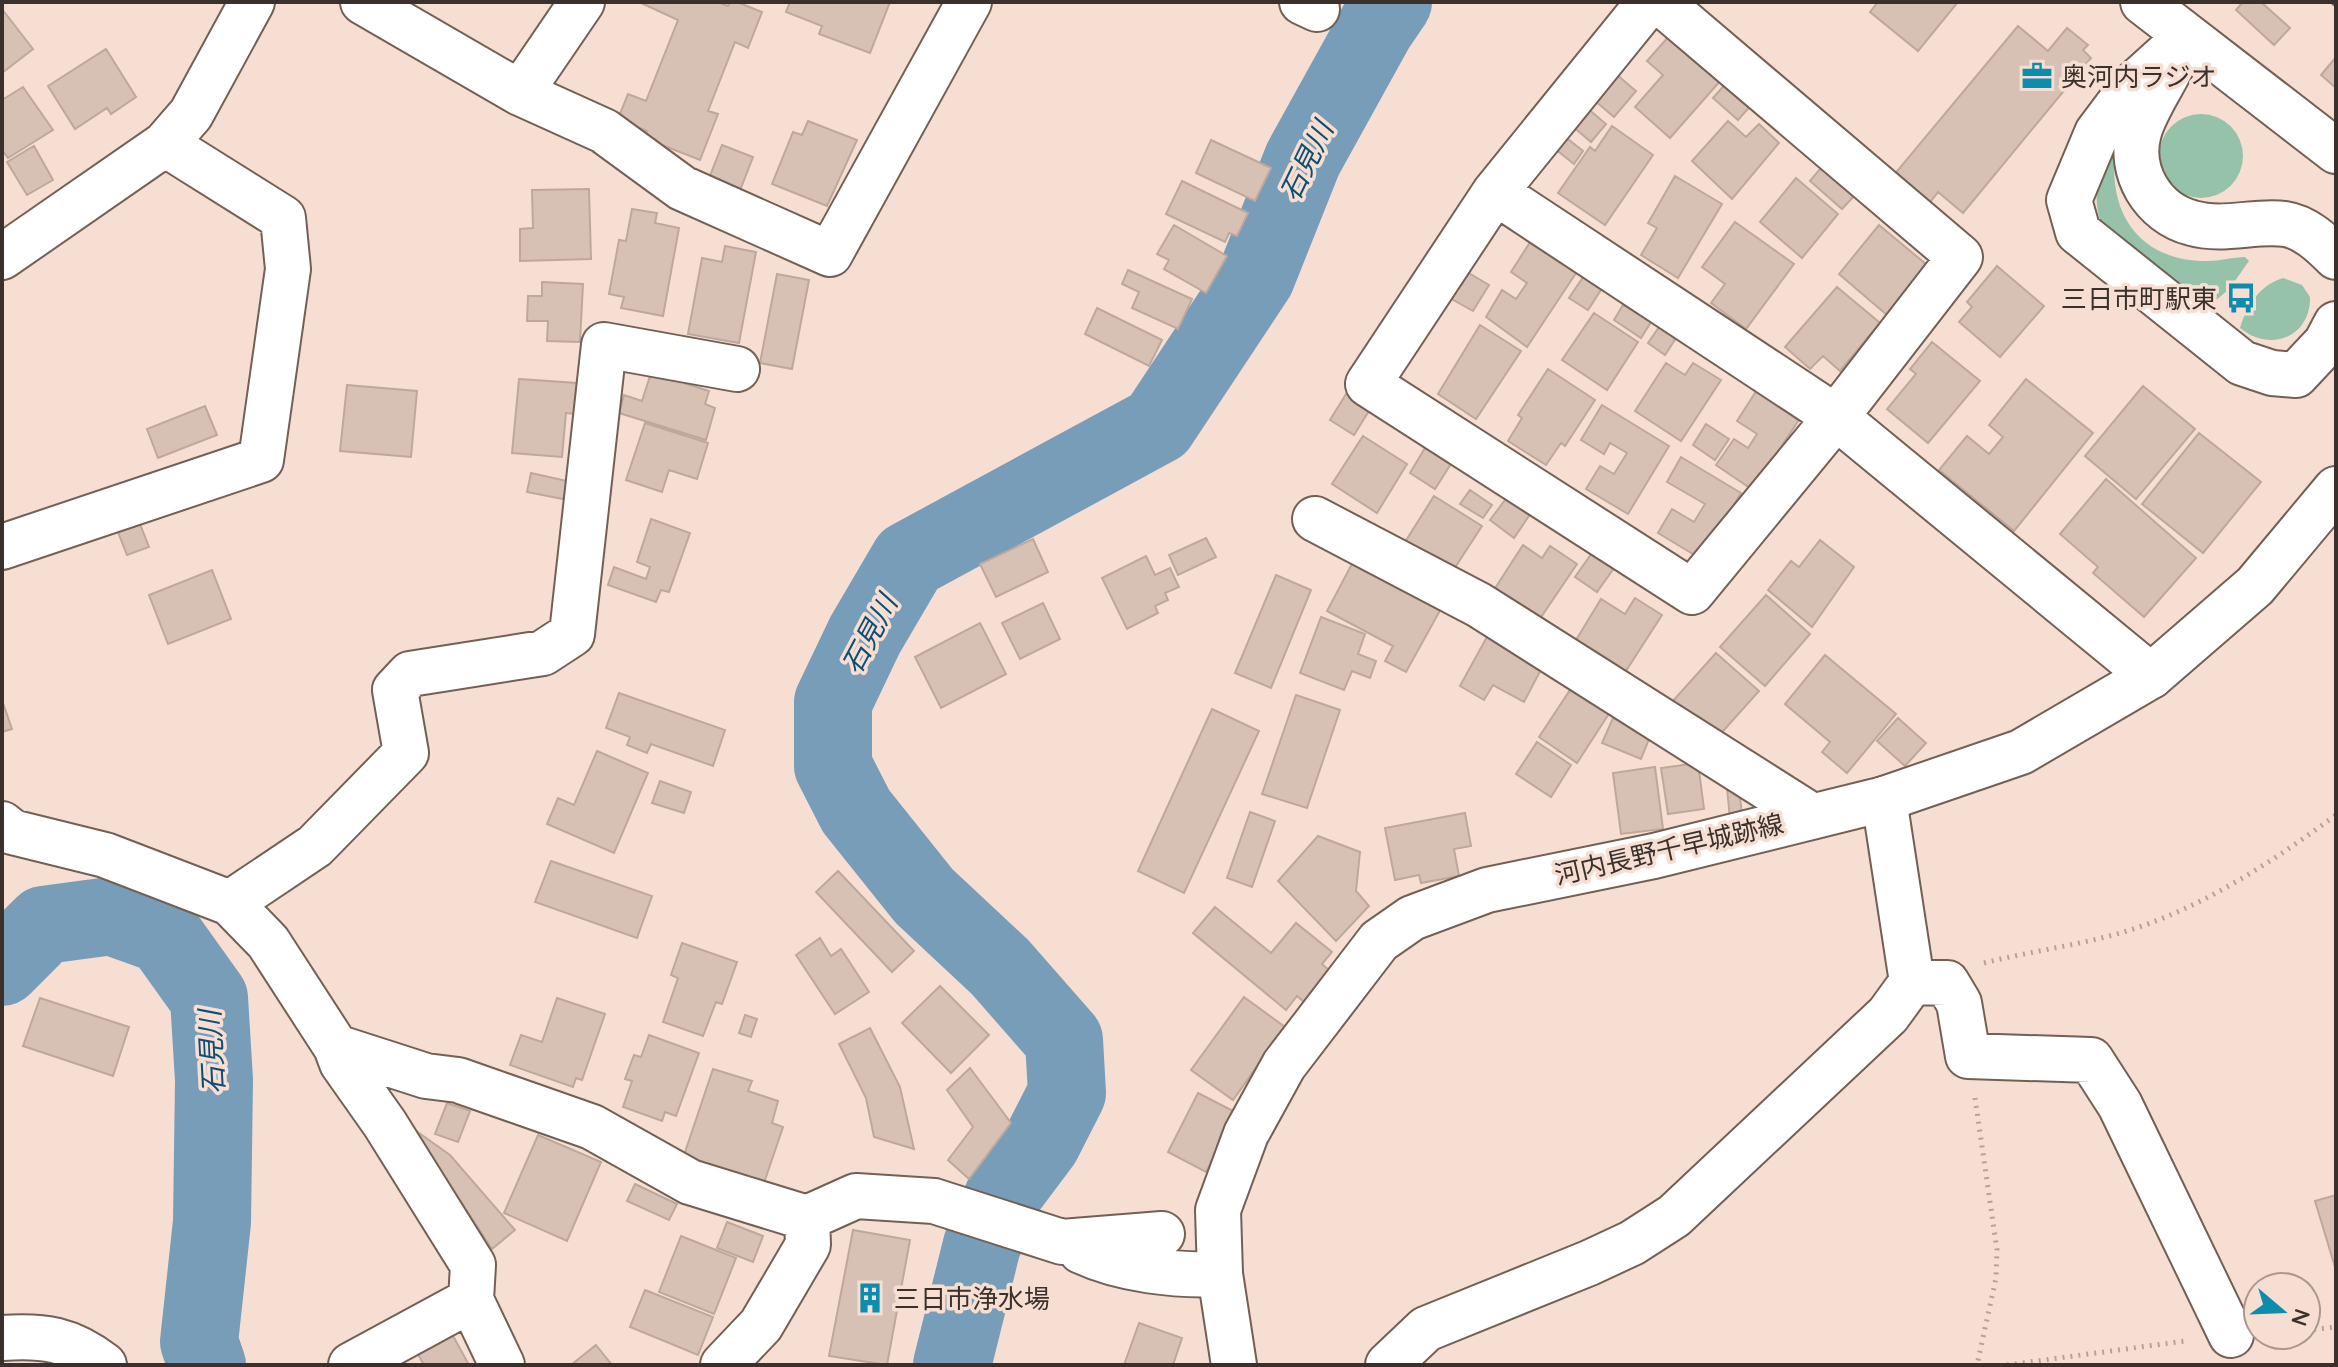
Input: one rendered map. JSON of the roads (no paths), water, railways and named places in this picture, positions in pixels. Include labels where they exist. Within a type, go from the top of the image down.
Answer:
[{"type":"street","points":[[2,257],[165,144],[191,114],[252,2]]},
{"type":"street","points":[[363,2],[520,93],[604,131],[682,188],[830,254],[969,2]]},
{"type":"street","points":[[520,93],[582,2]]},
{"type":"street","points":[[1649,2],[1495,192],[1368,384],[1692,592],[1836,417],[1960,257],[1660,2]]},
{"type":"street","points":[[2143,2],[2185,38],[2336,151]]},
{"type":"street","points":[[2185,38],[2139,133],[2140,178],[2161,209],[2192,223],[2238,228],[2285,224],[2317,237],[2336,257]]},
{"type":"street","points":[[2185,38],[2133,85],[2097,133],[2069,200],[2078,232],[2242,363],[2272,373],[2296,375],[2326,343],[2336,324]]},
{"type":"street","points":[[2,547],[261,460],[288,269],[283,218],[165,144]]},
{"type":"street","points":[[1495,192],[1836,417],[2151,676]]},
{"type":"street","points":[[230,903],[315,846],[406,753],[395,690],[410,674],[543,653],[572,634],[604,345],[737,369]]},
{"type":"street","name":"河内長野千早城跡線","points":[[1234,1365],[1220,1274],[1218,1210],[1246,1134],[1284,1065],[1379,941],[1412,918],[1487,890],[1654,856],[1884,799],[2021,752],[2151,676],[2255,586],[2336,489]]},
{"type":"street","points":[[1315,519],[1479,605],[1812,816]]},
{"type":"street","points":[[1884,799],[1930,982],[1959,1003],[1968,1056],[2091,1060],[2120,1105],[2231,1335]]},
{"type":"street","points":[[2,824],[12,832],[105,855],[230,903],[268,942],[473,1265],[471,1300],[502,1365]]},
{"type":"street","points":[[1388,1365],[1426,1329],[1589,1263],[1632,1243],[1674,1216],[1888,1015],[1930,982]]},
{"type":"street","points":[[336,1047],[426,1076],[458,1080],[592,1127],[690,1182],[807,1218],[856,1196],[934,1201],[1059,1241],[1101,1260],[1189,1275],[1220,1274]]},
{"type":"street","points":[[723,1365],[761,1325],[808,1245],[807,1218]]},
{"type":"street","points":[[1059,1241],[1162,1234]]},
{"type":"street","points":[[351,1365],[471,1300]]},
{"type":"street","points":[[2,1338],[40,1335],[85,1350],[104,1365]]},
{"type":"waterway","name":"石見川","points":[[952,1365],[982,1245],[1006,1190],[1042,1142],[1067,1093],[1064,1040],[1000,967],[924,896],[856,811],[833,766],[833,702],[865,635],[909,560],[1158,425],[1256,277],[1303,159],[1393,2]]},
{"type":"waterway","name":"石見川","points":[[2,967],[44,925],[111,916],[164,935],[209,998],[214,1080],[212,1222],[199,1342],[207,1365]]},
{"type":"place","name":"奥河内ラジオ","points":[[2037,76]]},
{"type":"place","name":"三日市町駅東","points":[[2241,298]]},
{"type":"place","name":"三日市浄水場","points":[[870,1298]]}]
